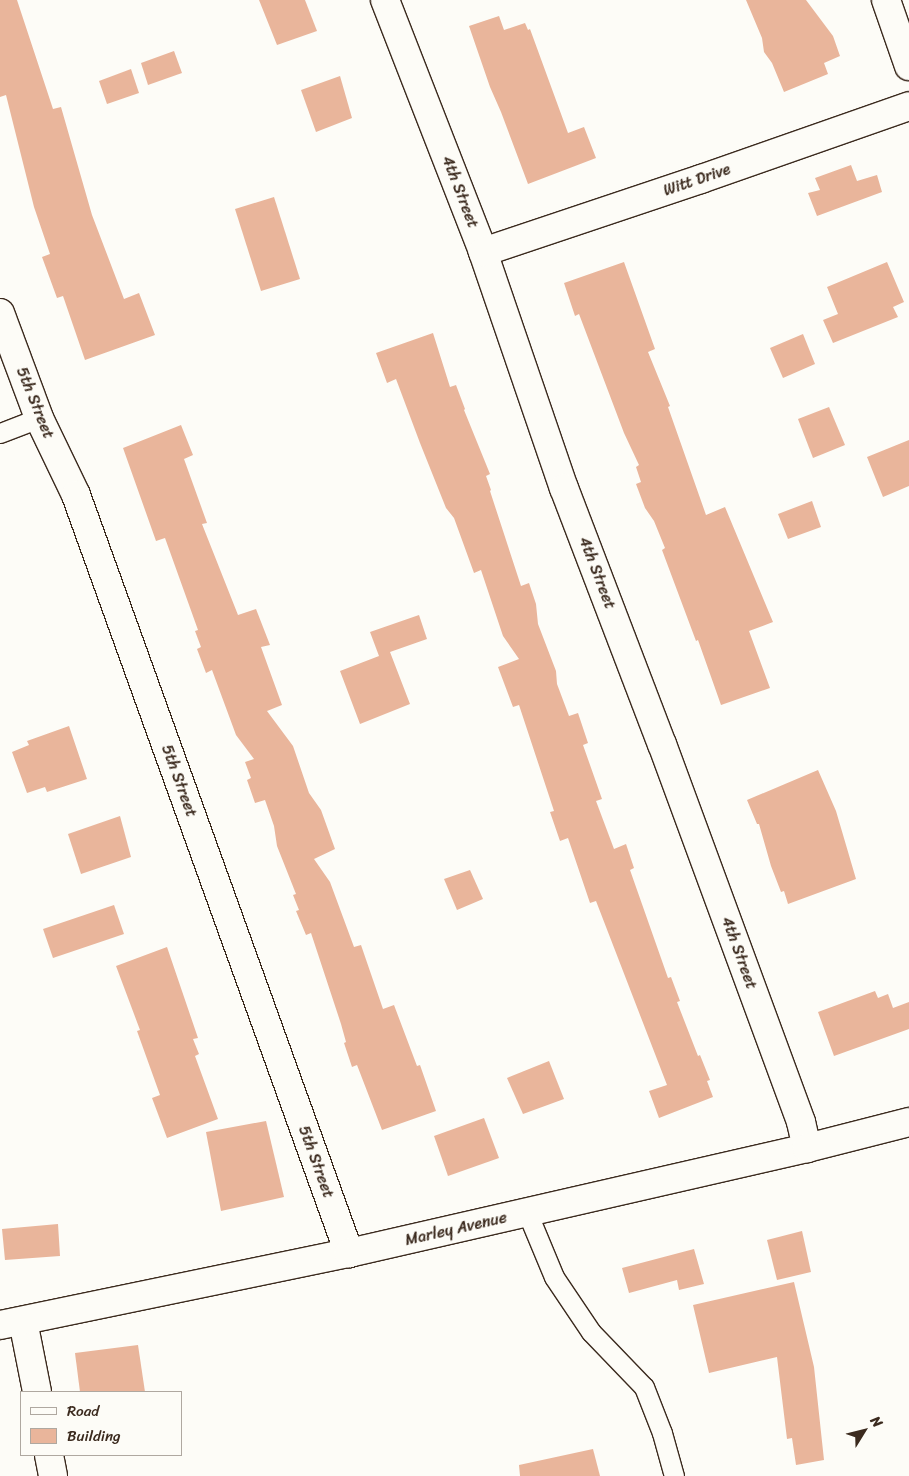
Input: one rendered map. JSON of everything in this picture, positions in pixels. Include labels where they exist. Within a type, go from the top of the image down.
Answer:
[{"type":"street","name":"4th Street","points":[[385,0],[483,252],[564,488],[662,744],[801,1122],[807,1148]]},
{"type":"street","points":[[886,0],[909,66]]},
{"type":"street","name":"Witt Drive","points":[[483,252],[701,179],[909,106]]},
{"type":"street","name":"5th Street","points":[[0,313],[39,418],[79,504],[349,1253]]},
{"type":"street","name":"Marley Avenue","points":[[11,1323],[349,1253],[807,1148],[909,1122]]},
{"type":"street","points":[[11,1323],[37,1391]]},
{"type":"street","points":[[49,1456],[53,1476]]},
{"type":"lane","points":[[0,433],[39,418]]},
{"type":"lane","points":[[527,1212],[554,1277],[591,1332],[644,1387],[662,1432],[674,1476]]},
{"type":"building","points":[[0,0],[17,0],[53,109],[61,107],[92,215],[124,299],[139,293],[155,335],[85,360],[63,296],[57,298],[42,257],[50,254],[34,207],[6,95],[0,97]]},
{"type":"building","points":[[259,0],[305,0],[317,31],[277,45]]},
{"type":"building","points":[[746,0],[806,0],[833,36],[840,56],[824,63],[828,74],[784,92],[772,63],[764,52],[762,38]]},
{"type":"building","points":[[499,16],[504,30],[525,23],[528,30],[530,29],[568,133],[584,127],[596,158],[528,184],[490,87],[469,26]]},
{"type":"building","points":[[174,51],[182,73],[148,85],[141,63]]},
{"type":"building","points":[[131,69],[139,93],[107,104],[99,81]]},
{"type":"building","points":[[340,76],[352,118],[316,132],[301,90]]},
{"type":"building","points":[[851,165],[857,181],[877,175],[882,192],[817,216],[808,193],[820,190],[815,178]]},
{"type":"building","points":[[274,197],[300,279],[261,291],[235,209]]},
{"type":"building","points":[[624,262],[655,349],[648,352],[670,406],[668,407],[706,515],[725,507],[773,622],[749,631],[770,688],[721,705],[698,640],[696,641],[662,550],[665,548],[654,521],[645,508],[636,484],[641,482],[636,467],[639,465],[624,433],[579,314],[575,316],[564,283]]},
{"type":"building","points":[[887,262],[904,302],[893,307],[898,317],[833,343],[823,320],[838,314],[827,287]]},
{"type":"building","points":[[433,333],[450,387],[456,385],[490,474],[486,476],[490,491],[521,586],[529,583],[536,604],[538,624],[556,671],[557,684],[569,716],[578,713],[588,743],[583,745],[602,799],[596,801],[614,849],[626,844],[634,868],[630,870],[668,978],[671,977],[680,1001],[677,1002],[698,1056],[700,1055],[710,1080],[707,1081],[713,1097],[659,1118],[649,1091],[667,1085],[596,901],[590,903],[568,838],[560,841],[550,812],[554,811],[519,705],[513,707],[498,667],[519,659],[503,636],[481,570],[474,573],[454,518],[446,508],[396,379],[387,383],[376,353]]},
{"type":"building","points":[[803,334],[815,364],[783,378],[770,348]]},
{"type":"building","points":[[829,407],[845,445],[813,458],[798,419]]},
{"type":"building","points":[[181,425],[193,455],[184,459],[207,523],[202,524],[238,615],[256,609],[270,645],[261,647],[282,705],[267,711],[293,746],[309,793],[321,810],[335,849],[314,859],[330,882],[354,947],[361,945],[383,1009],[394,1005],[417,1066],[420,1065],[436,1111],[382,1130],[357,1065],[352,1067],[344,1043],[346,1042],[341,1024],[311,933],[306,935],[296,911],[299,910],[293,895],[296,894],[277,846],[274,826],[265,800],[255,803],[247,780],[251,778],[245,762],[254,759],[236,735],[212,670],[206,673],[197,649],[201,647],[195,631],[198,630],[165,538],[156,541],[123,448]]},
{"type":"building","points":[[909,440],[909,486],[883,497],[867,457]]},
{"type":"building","points":[[812,501],[821,527],[788,539],[778,514]]},
{"type":"building","points":[[419,615],[427,639],[390,652],[410,704],[360,724],[340,671],[379,656],[370,632]]},
{"type":"building","points":[[69,726],[87,779],[47,792],[45,787],[27,793],[12,752],[29,745],[27,741]]},
{"type":"building","points":[[818,770],[836,811],[856,879],[788,904],[784,891],[781,892],[771,866],[759,824],[757,824],[747,800]]},
{"type":"building","points":[[120,816],[131,857],[81,874],[68,834]]},
{"type":"building","points":[[470,870],[483,899],[457,910],[444,879]]},
{"type":"building","points":[[114,905],[124,934],[53,958],[43,929]]},
{"type":"building","points":[[167,947],[198,1038],[193,1039],[199,1054],[195,1056],[218,1119],[167,1138],[152,1098],[160,1095],[137,1031],[140,1030],[116,966]]},
{"type":"building","points":[[875,991],[878,998],[888,994],[893,1008],[909,1002],[909,1029],[834,1056],[818,1012]]},
{"type":"building","points":[[549,1061],[564,1099],[523,1114],[507,1078]]},
{"type":"building","points":[[484,1118],[499,1158],[448,1176],[434,1136]]},
{"type":"building","points":[[266,1121],[284,1197],[221,1211],[206,1132]]},
{"type":"building","points":[[58,1224],[60,1256],[5,1260],[2,1229]]},
{"type":"building","points":[[802,1231],[811,1272],[777,1280],[767,1240]]},
{"type":"building","points":[[694,1249],[704,1284],[679,1290],[677,1280],[629,1293],[622,1268]]},
{"type":"building","points":[[794,1282],[814,1367],[824,1460],[796,1465],[792,1438],[787,1439],[777,1357],[709,1373],[693,1305]]},
{"type":"building","points":[[138,1345],[145,1391],[80,1391],[75,1353]]},
{"type":"building","points":[[593,1449],[600,1476],[520,1476],[519,1465]]}]
